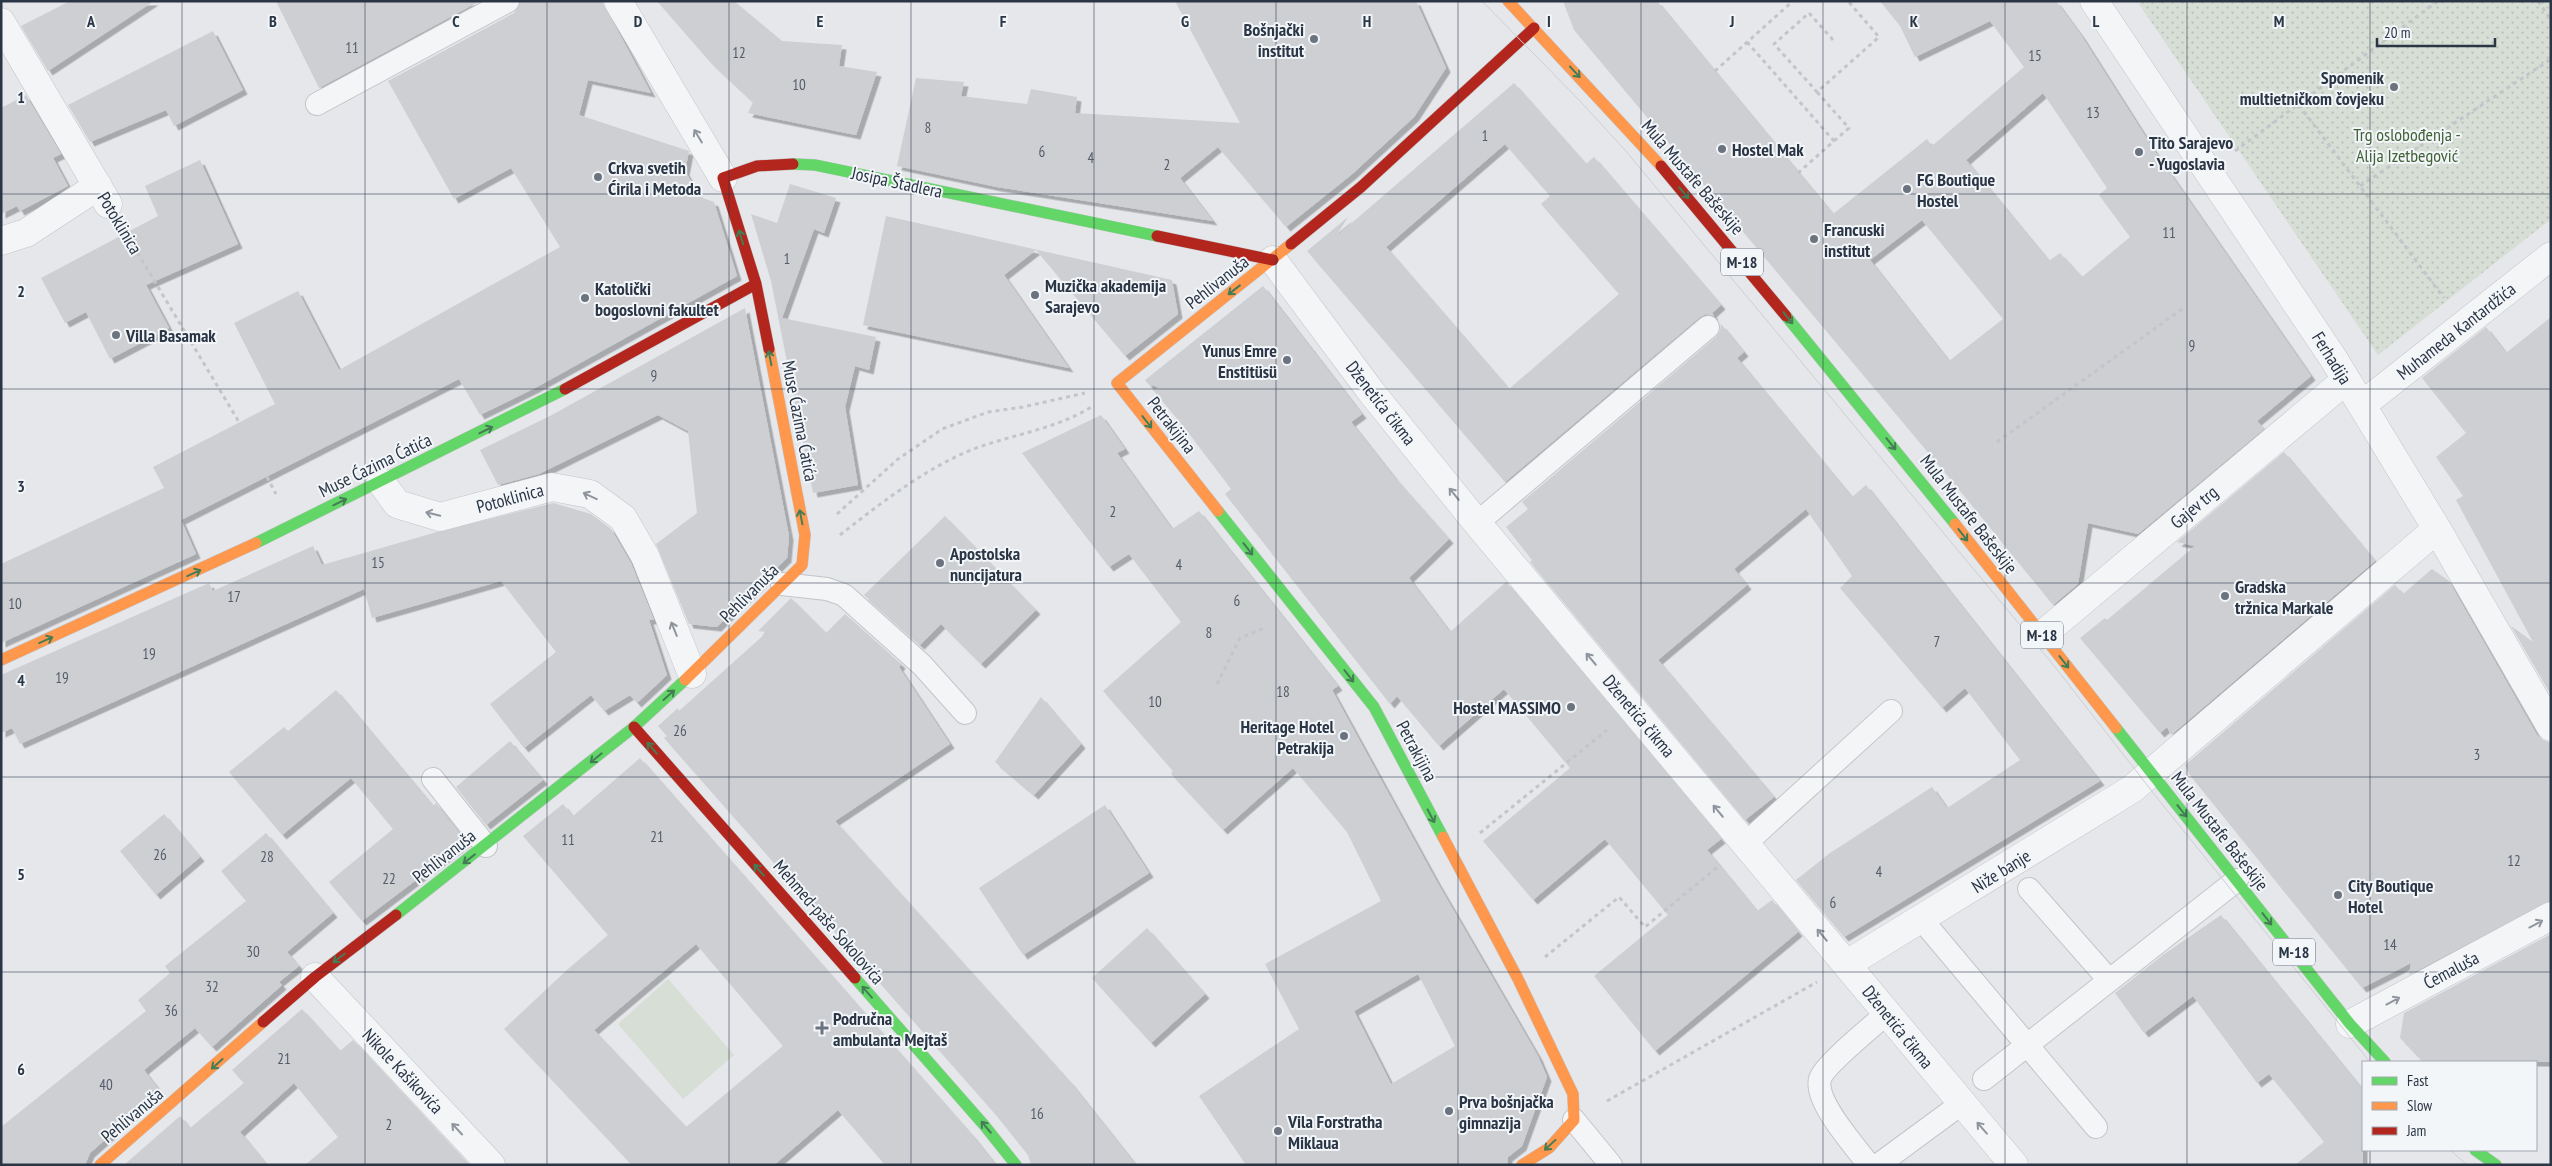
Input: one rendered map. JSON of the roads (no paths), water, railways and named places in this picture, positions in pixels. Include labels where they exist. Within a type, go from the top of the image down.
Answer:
[{"type":"street","points":[[618,1],[723,178]]},
{"type":"street","name":"Mula Mustafe Bašeskije","points":[[1510,2],[1638,139],[1717,232],[1914,473],[2350,1024],[2384,1061]]},
{"type":"street","name":"Ferhadija","points":[[2100,3],[2362,405],[2437,529],[2551,727]]},
{"type":"street","name":"Potoklinica","points":[[1,22],[103,195],[26,233],[1,241]]},
{"type":"street","name":"Pehlivanuša","points":[[1118,385],[1361,187],[1534,28]]},
{"type":"street","name":"Josipa Štadlera","points":[[723,178],[744,167],[778,162],[815,165],[1273,260]]},
{"type":"street","name":"Muse Ćazima Ćatića","points":[[723,178],[756,284],[805,535],[802,565]]},
{"type":"street","name":"Muhameda Kantardžića","points":[[2362,405],[2551,256]]},
{"type":"street","name":"Dženetića čikma","points":[[1273,260],[1372,393],[1477,523],[1847,964],[1961,1104],[2014,1165]]},
{"type":"street","name":"Muse Ćazima Ćatića","points":[[1,660],[213,564],[542,402],[756,284]]},
{"type":"street","name":"Gajev trg","points":[[2042,635],[2346,380]]},
{"type":"street","name":"Petrakijina","points":[[1118,385],[1374,707],[1518,979],[1573,1094],[1574,1120]]},
{"type":"street","name":"Potoklinica","points":[[381,482],[397,504],[440,516],[552,487],[590,494],[623,518],[645,556],[692,674]]},
{"type":"street","name":"Niže banje","points":[[1847,964],[1922,920],[2132,789],[2437,529]]},
{"type":"street","name":"Pehlivanuša","points":[[100,1165],[315,977],[486,846],[634,727],[692,674],[802,565]]},
{"type":"street","name":"Mehmed-paše Sokolovića","points":[[634,727],[984,1124],[1016,1165]]},
{"type":"street","name":"Ćemaluša","points":[[2350,1024],[2551,916]]},
{"type":"street","name":"Nikole Kašikovića","points":[[315,977],[491,1165]]},
{"type":"street","points":[[1522,1165],[1549,1148],[1574,1120]]},
{"type":"street","points":[[2476,1151],[2496,1165]]},
{"type":"lane","points":[[318,104],[508,1]]},
{"type":"lane","points":[[1477,523],[1708,327]]},
{"type":"lane","points":[[782,584],[827,589],[844,595],[922,665],[965,713]]},
{"type":"lane","points":[[1745,844],[1891,711]]},
{"type":"lane","points":[[433,779],[486,846]]},
{"type":"lane","points":[[1984,1079],[2237,880]]},
{"type":"lane","points":[[2030,889],[2109,980]]},
{"type":"lane","points":[[1922,920],[2096,1127]]},
{"type":"lane","points":[[1869,1165],[1821,1100],[1820,1080],[1828,1067],[1886,1014]]},
{"type":"lane","points":[[1878,1165],[1961,1104]]},
{"type":"lane","points":[[1574,1120],[1611,1165]]},
{"type":"tram line","points":[[1482,1],[1625,150],[2055,667],[2158,799],[2369,1061]]},
{"type":"tram line","points":[[2451,1151],[2467,1165]]},
{"type":"place","name":"Bošnjački institut","points":[[1314,39]]},
{"type":"place","name":"Spomenik multietničkom čovjeku","points":[[2394,87]]},
{"type":"place","name":"Hostel Mak","points":[[1722,149]]},
{"type":"place","name":"Tito Sarajevo - Yugoslavia","points":[[2139,152]]},
{"type":"place","name":"Crkva svetih Ćirila i Metoda","points":[[598,177]]},
{"type":"place","name":"FG Boutique Hostel","points":[[1907,189]]},
{"type":"place","name":"Francuski institut","points":[[1814,239]]},
{"type":"place","name":"Muzička akademija Sarajevo","points":[[1035,295]]},
{"type":"place","name":"Katolički bogoslovni fakultet","points":[[585,298]]},
{"type":"place","name":"Villa Basamak","points":[[116,335]]},
{"type":"place","name":"Yunus Emre Enstitüsü","points":[[1287,360]]},
{"type":"place","name":"Apostolska nuncijatura","points":[[940,563]]},
{"type":"place","name":"Gradska tržnica Markale","points":[[2225,596]]},
{"type":"place","name":"Hostel MASSIMO","points":[[1571,707]]},
{"type":"place","name":"Heritage Hotel Petrakija","points":[[1344,736]]},
{"type":"place","name":"City Boutique Hotel","points":[[2338,895]]},
{"type":"place","name":"Područna ambulanta Mejtaš","points":[[822,1028]]},
{"type":"place","name":"Prva bošnjačka gimnazija","points":[[1449,1111]]},
{"type":"place","name":"Vila Forstratha Miklaua","points":[[1278,1131]]},
{"type":"park label","name":"Trg oslobođenja - Alija Izetbegović","points":[[2407,144]]}]
